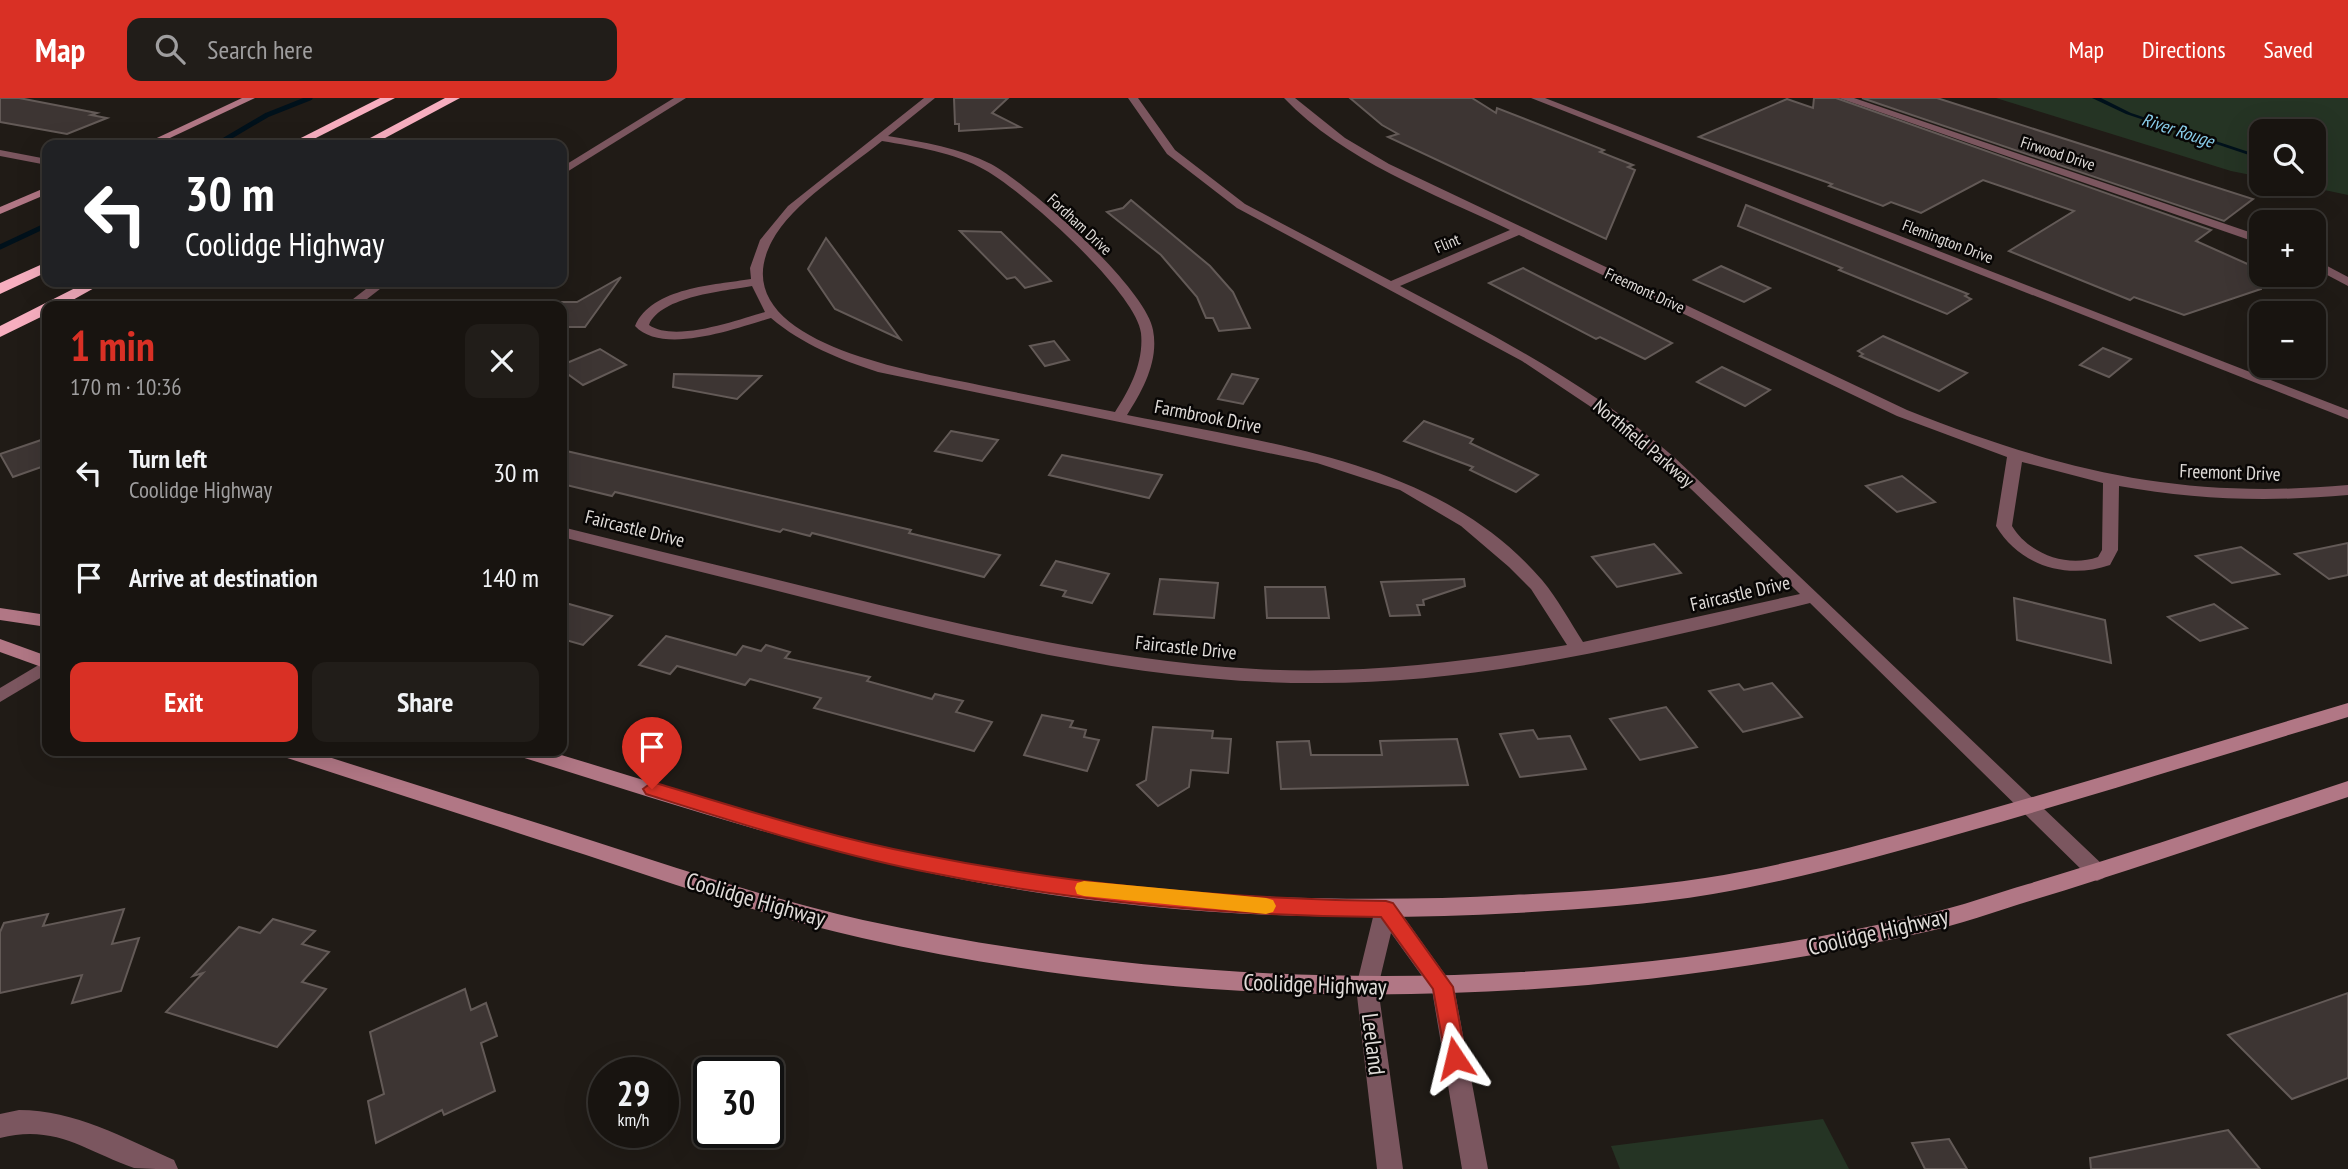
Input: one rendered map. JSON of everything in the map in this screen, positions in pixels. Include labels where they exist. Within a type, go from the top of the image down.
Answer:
[{"type":"highway","points":[[303,140],[389,98]]},
{"type":"highway","points":[[373,140],[454,98]]},
{"type":"highway","points":[[0,289],[42,268]]},
{"type":"highway","points":[[61,301],[88,287]]},
{"type":"highway","points":[[0,332],[42,311]]},
{"type":"main road","points":[[158,140],[250,98]]},
{"type":"main road","points":[[0,211],[42,192]]},
{"type":"main road","points":[[0,614],[42,620]]},
{"type":"main road","points":[[0,645],[42,663]]},
{"type":"main road","points":[[543,756],[830,842],[917,862],[1112,892],[1292,908],[1386,909],[1487,906],[1669,892],[1870,852],[2029,808],[2348,710]]},
{"type":"main road","name":"Coolidge Highway","points":[[303,756],[717,890],[868,930],[1051,963],[1143,974],[1271,984],[1367,987],[1443,987],[1545,981],[1668,969],[1785,952],[1919,925],[2097,872],[2348,789]]},
{"type":"street","points":[[567,169],[681,98]]},
{"type":"street","points":[[772,314],[677,336],[653,334],[642,326],[645,314],[662,303],[755,282],[758,255],[780,220],[930,98]]},
{"type":"street","name":"Northfield Parkway","points":[[1132,98],[1171,152],[1241,206],[1527,358],[1599,404],[1669,460],[2097,872]]},
{"type":"street","name":"Freemont Drive","points":[[1289,98],[1357,150],[1518,231],[1902,413],[2015,456],[2110,481],[2242,496],[2348,489]]},
{"type":"street","name":"Flemington Drive","points":[[1536,98],[2348,415]]},
{"type":"street","name":"Firwood Drive","points":[[1844,98],[2249,236]]},
{"type":"street","name":"Fordham Drive","points":[[880,138],[936,148],[992,168],[1020,189],[1128,290],[1144,318],[1147,353],[1139,382],[1118,418]]},
{"type":"street","points":[[0,153],[42,161]]},
{"type":"street","name":"Flint","points":[[1389,286],[1518,231]]},
{"type":"street","points":[[2326,270],[2347,281]]},
{"type":"street","name":"Farmbrook Drive","points":[[755,282],[772,314],[794,333],[847,359],[931,379],[1321,459],[1360,470],[1438,503],[1490,541],[1537,586],[1580,651]]},
{"type":"street","points":[[357,301],[376,287]]},
{"type":"street","points":[[2015,456],[2004,519],[2007,534],[2025,550],[2054,563],[2084,567],[2104,561],[2110,550],[2110,481]]},
{"type":"street","name":"Faircastle Drive","points":[[567,533],[966,631],[1140,665],[1223,673],[1314,677],[1458,670],[1580,651],[1813,597]]},
{"type":"street","points":[[1386,909],[1443,987],[1475,1169]]},
{"type":"street","name":"Leeland","points":[[1386,909],[1367,987],[1390,1169]]},
{"type":"street","points":[[0,1126],[25,1119],[52,1122],[165,1169]]},
{"type":"lane","points":[[0,696],[42,668]]},
{"type":"green space","points":[[1996,98],[2348,98],[2348,195],[2326,190],[2326,119],[2249,119],[2249,175]]},
{"type":"green space","points":[[1823,1119],[1849,1169],[1620,1169],[1611,1146]]},
{"type":"water","name":"River Rouge","points":[[2092,98],[2101,98],[2131,113],[2249,152],[2249,155],[2126,114]]},
{"type":"building","points":[[0,98],[19,98],[97,113],[91,115],[107,118],[67,134],[0,122]]},
{"type":"building","points":[[954,98],[1008,98],[992,113],[1020,127],[959,131],[959,124],[955,124]]},
{"type":"building","points":[[1350,98],[1472,98],[1496,113],[1497,108],[1604,150],[1600,152],[1633,165],[1628,167],[1635,170],[1606,239],[1388,137],[1398,134],[1382,125]]},
{"type":"building","points":[[1814,98],[1836,98],[2211,230],[2196,241],[2249,265],[2249,287],[2261,289],[2184,315],[2134,297],[2130,300],[2009,251],[2074,211],[1983,180],[1921,213],[1891,202],[1883,206],[1829,186],[1832,184],[1699,137],[1787,99],[1813,108]]},
{"type":"building","points":[[1862,98],[1937,98],[2253,199],[2224,221]]},
{"type":"building","points":[[1131,200],[1210,266],[1233,292],[1250,328],[1219,331],[1213,318],[1206,318],[1197,297],[1161,255],[1107,212],[1123,208]]},
{"type":"building","points":[[1746,205],[1968,294],[1965,296],[1971,299],[1947,314],[1839,270],[1842,268],[1738,226]]},
{"type":"building","points":[[960,231],[1001,232],[1051,281],[1025,288],[1015,277],[1007,279]]},
{"type":"building","points":[[826,238],[900,339],[835,309],[808,269]]},
{"type":"building","points":[[1721,266],[1770,288],[1744,302],[1694,280]]},
{"type":"building","points":[[1523,268],[1672,343],[1645,359],[1600,337],[1596,339],[1489,283]]},
{"type":"building","points":[[621,277],[585,327],[567,327],[567,302],[577,302]]},
{"type":"building","points":[[1883,336],[1967,373],[1939,391],[1860,356],[1863,354],[1858,351]]},
{"type":"building","points":[[1054,341],[1069,360],[1045,366],[1030,346]]},
{"type":"building","points":[[2103,348],[2131,359],[2109,377],[2080,365]]},
{"type":"building","points":[[600,349],[626,365],[583,385],[567,374],[567,363]]},
{"type":"building","points":[[1722,367],[1770,390],[1745,406],[1697,382]]},
{"type":"building","points":[[674,374],[761,376],[737,399],[673,387]]},
{"type":"building","points":[[1232,374],[1258,379],[1243,404],[1218,399]]},
{"type":"building","points":[[1424,421],[1473,439],[1470,443],[1538,475],[1516,492],[1470,470],[1473,467],[1404,441]]},
{"type":"building","points":[[951,431],[998,440],[982,461],[935,451]]},
{"type":"building","points":[[42,440],[42,467],[13,477],[0,454]]},
{"type":"building","points":[[567,451],[911,530],[909,533],[1000,555],[984,577],[812,533],[810,536],[783,529],[780,532],[615,492],[612,496],[567,485]]},
{"type":"building","points":[[1062,455],[1162,475],[1149,498],[1049,475]]},
{"type":"building","points":[[1902,476],[1935,502],[1897,512],[1866,486]]},
{"type":"building","points":[[2348,543],[2348,575],[2329,579],[2295,554]]},
{"type":"building","points":[[1654,544],[1681,573],[1617,587],[1592,557]]},
{"type":"building","points":[[2241,547],[2279,574],[2232,583],[2196,556]]},
{"type":"building","points":[[1056,561],[1109,574],[1092,603],[1063,596],[1066,591],[1041,585]]},
{"type":"building","points":[[1160,579],[1218,583],[1214,618],[1154,614]]},
{"type":"building","points":[[1464,579],[1465,586],[1423,600],[1424,605],[1417,605],[1420,615],[1390,616],[1381,582]]},
{"type":"building","points":[[1265,587],[1325,587],[1329,618],[1267,618]]},
{"type":"building","points":[[2014,598],[2105,620],[2111,663],[2017,640]]},
{"type":"building","points":[[567,603],[612,616],[583,645],[567,640]]},
{"type":"building","points":[[2214,604],[2247,628],[2200,641],[2168,617]]},
{"type":"building","points":[[666,636],[736,655],[743,646],[761,651],[766,645],[790,652],[785,658],[870,677],[867,681],[932,699],[935,694],[963,701],[956,712],[992,722],[974,751],[814,708],[821,698],[750,679],[745,685],[677,666],[670,674],[639,665]]},
{"type":"building","points":[[1772,683],[1802,717],[1743,732],[1709,691],[1739,684],[1744,690]]},
{"type":"building","points":[[1666,707],[1697,747],[1640,760],[1610,719]]},
{"type":"building","points":[[1042,715],[1073,721],[1070,727],[1086,730],[1084,737],[1099,740],[1087,771],[1024,755]]},
{"type":"building","points":[[1153,727],[1213,731],[1212,738],[1231,739],[1228,773],[1191,770],[1189,787],[1158,806],[1137,785],[1146,780]]},
{"type":"building","points":[[1533,730],[1538,739],[1570,736],[1586,769],[1520,777],[1500,734]]},
{"type":"building","points":[[1457,739],[1468,785],[1281,789],[1277,742],[1309,741],[1311,755],[1382,755],[1380,741]]},
{"type":"building","points":[[124,909],[112,944],[139,938],[121,991],[72,1003],[82,975],[0,993],[0,932],[4,923],[48,914],[43,926]]},
{"type":"building","points":[[273,919],[315,931],[302,944],[329,952],[302,982],[326,989],[277,1047],[166,1012],[203,973],[193,976],[239,927],[260,933]]},
{"type":"building","points":[[465,989],[471,1010],[486,1003],[497,1036],[481,1043],[495,1091],[444,1115],[442,1110],[376,1143],[368,1101],[384,1094],[370,1032]]},
{"type":"building","points":[[2348,993],[2348,1078],[2292,1099],[2228,1035]]},
{"type":"building","points":[[2228,1130],[2260,1169],[2091,1169],[2090,1158]]},
{"type":"building","points":[[1949,1139],[1967,1169],[1925,1169],[1912,1143]]},
{"type":"waterway","points":[[224,140],[267,115],[310,98]]},
{"type":"waterway","points":[[0,247],[42,227]]},
{"type":"slow traffic","points":[[1084,888],[1266,906]]},
{"type":"route","points":[[652,789],[830,842],[917,862],[1020,879],[1206,902],[1292,908],[1386,909],[1443,987],[1455,1058]]}]
